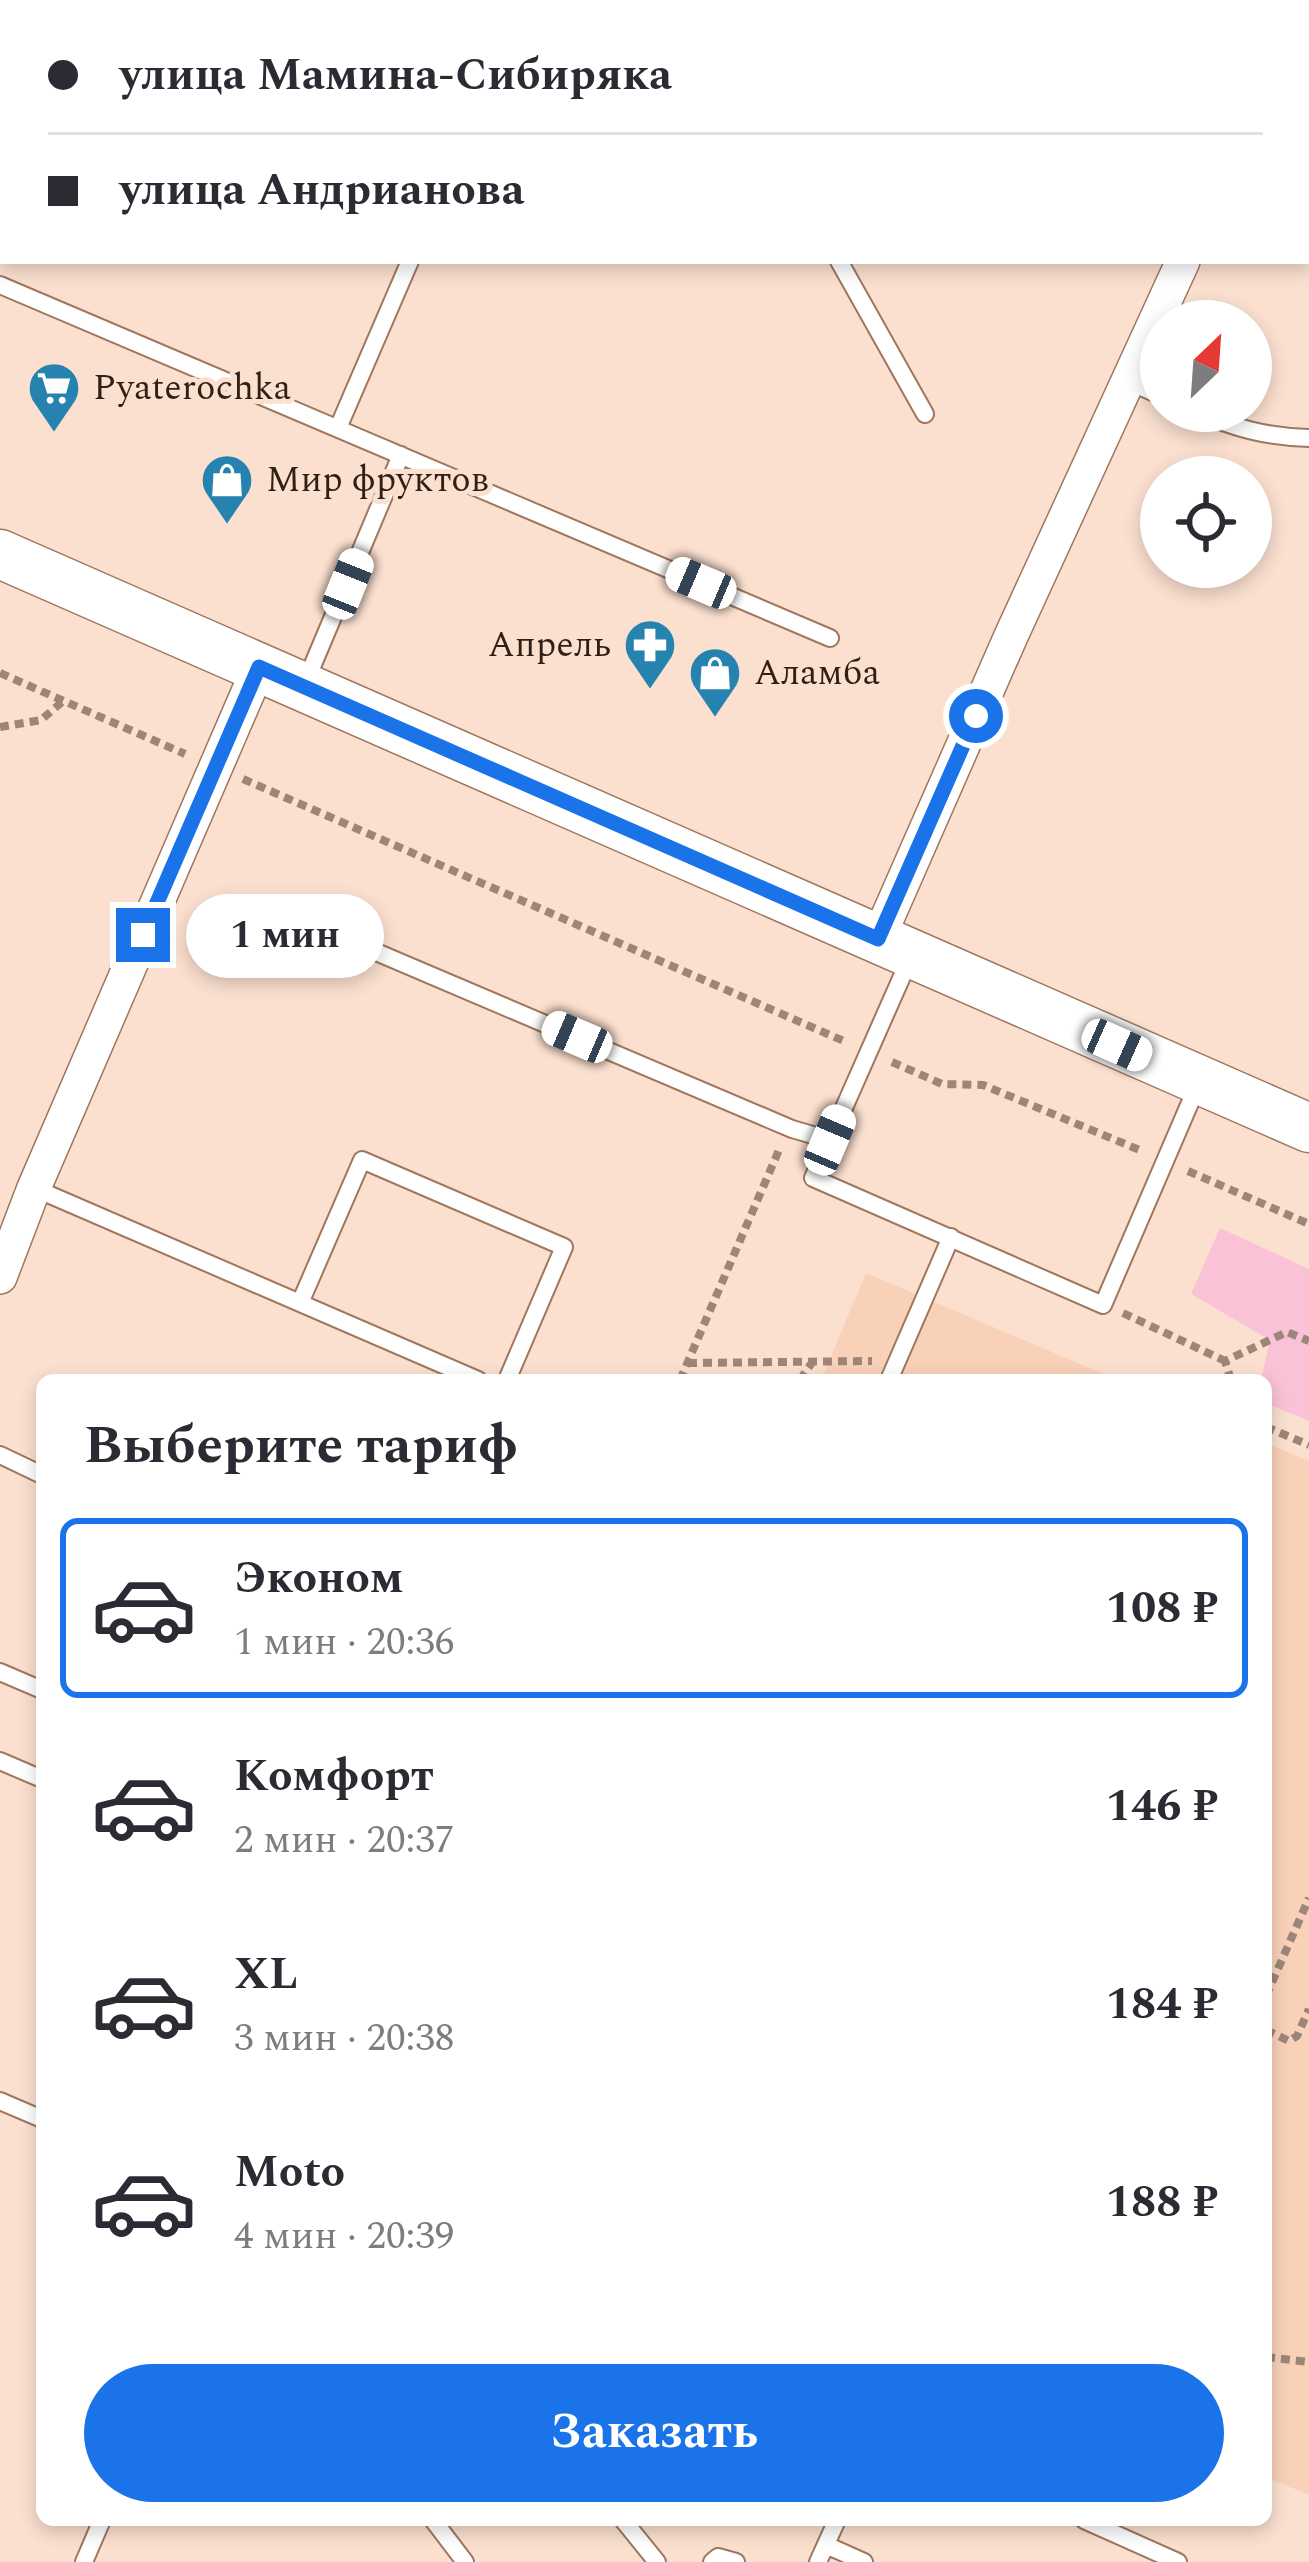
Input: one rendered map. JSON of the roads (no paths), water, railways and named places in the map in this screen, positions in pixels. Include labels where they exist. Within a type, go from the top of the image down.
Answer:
[{"type":"main road","points":[[0,554],[1309,1128]]},
{"type":"street","points":[[895,947],[1128,381],[1182,264]]},
{"type":"street","points":[[0,1277],[259,667]]},
{"type":"lane","points":[[338,428],[409,264]]},
{"type":"lane","points":[[841,264],[926,414]]},
{"type":"lane","points":[[0,285],[830,638]]},
{"type":"lane","points":[[1128,381],[1140,386]]},
{"type":"lane","points":[[1252,432],[1309,438]]},
{"type":"lane","points":[[304,687],[401,455]]},
{"type":"lane","points":[[362,946],[792,1129],[830,1140]]},
{"type":"lane","points":[[895,947],[868,1052],[813,1178],[1103,1305],[1199,1082]]},
{"type":"lane","points":[[300,1304],[362,1160],[564,1247],[510,1374]]},
{"type":"lane","points":[[34,1188],[464,1374]]},
{"type":"lane","points":[[892,1374],[951,1238]]},
{"type":"lane","points":[[0,1455],[36,1471]]},
{"type":"lane","points":[[0,1672],[36,1687]]},
{"type":"lane","points":[[0,1761],[36,1776]]},
{"type":"lane","points":[[0,2101],[36,2116]]},
{"type":"lane","points":[[84,2562],[99,2526]]},
{"type":"lane","points":[[438,2526],[465,2562]]},
{"type":"lane","points":[[628,2526],[657,2562]]},
{"type":"lane","points":[[835,2526],[822,2554],[864,2562]]},
{"type":"lane","points":[[1097,2526],[1178,2562]]},
{"type":"lane","points":[[712,2562],[718,2557],[736,2562]]},
{"type":"place","name":"Pyaterochka","points":[[54,434]]},
{"type":"place","name":"Мир фруктов","points":[[227,526]]},
{"type":"place","name":"Апрель","points":[[650,691]]},
{"type":"place","name":"Аламба","points":[[715,719]]}]
